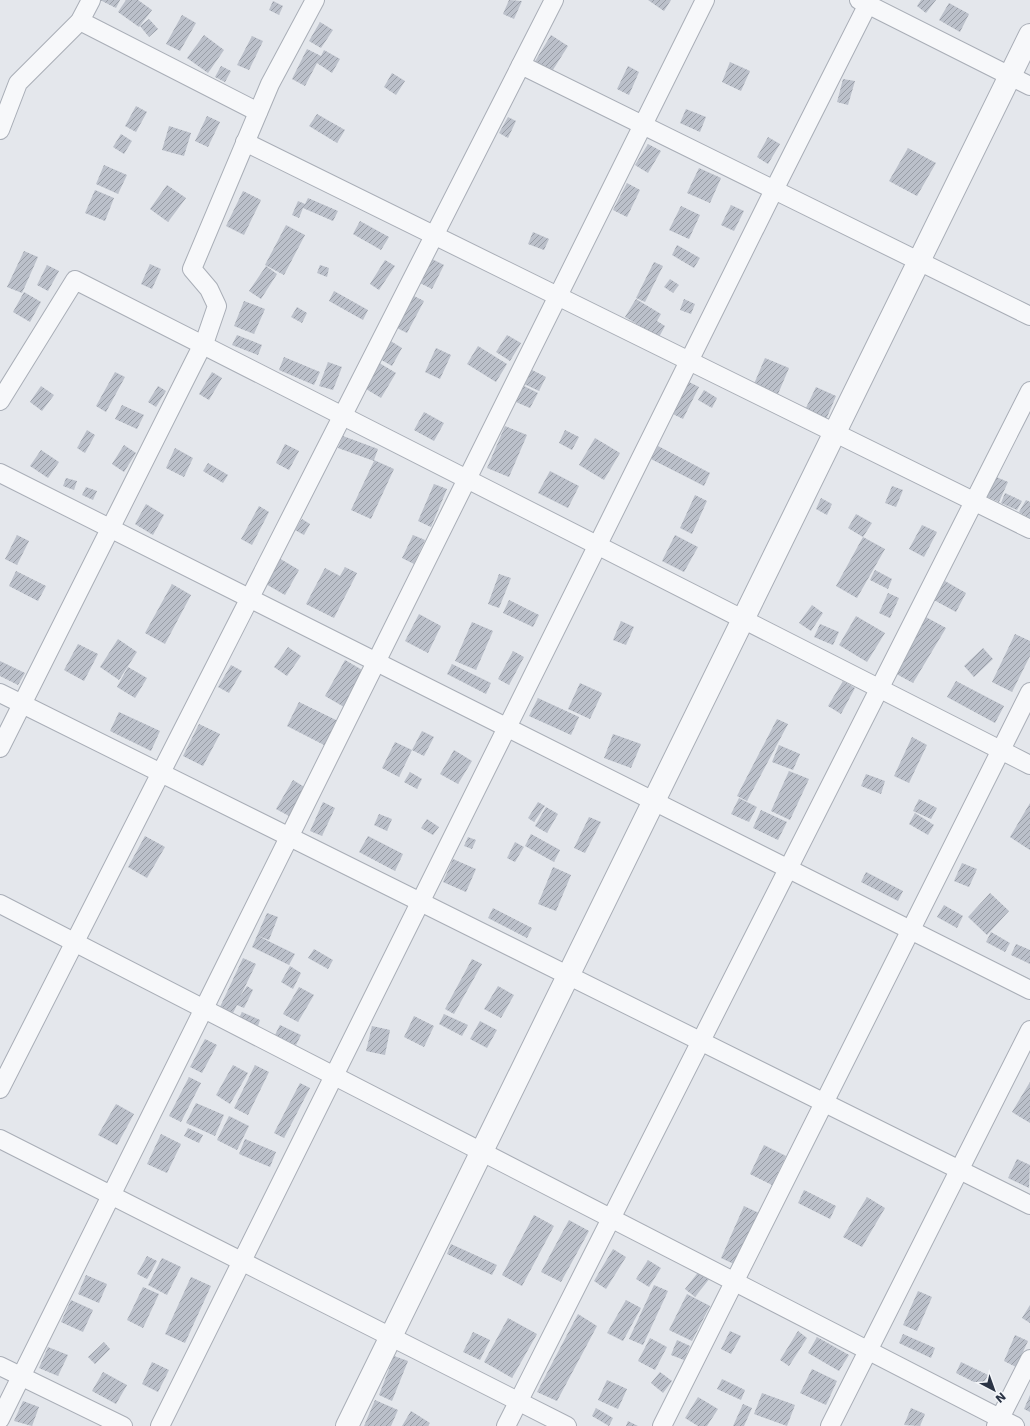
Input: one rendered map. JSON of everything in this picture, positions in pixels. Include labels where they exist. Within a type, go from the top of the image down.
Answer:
[{"type":"street","points":[[0,130],[18,83],[80,21],[91,0]]},
{"type":"street","points":[[0,748],[203,345],[217,306],[209,289],[192,269],[270,84],[315,0]]},
{"type":"street","points":[[0,1089],[554,0]]},
{"type":"street","points":[[0,1419],[705,0]]},
{"type":"street","points":[[160,1426],[774,190],[864,2],[1030,86]]},
{"type":"street","points":[[80,21],[258,112]]},
{"type":"street","points":[[347,1426],[653,800],[920,262],[1009,75],[1030,35]]},
{"type":"street","points":[[521,65],[1030,316]]},
{"type":"street","points":[[245,142],[1030,529]]},
{"type":"street","points":[[0,401],[74,280],[1030,765]]},
{"type":"street","points":[[506,1426],[1030,391]]},
{"type":"street","points":[[0,473],[1030,990]]},
{"type":"street","points":[[662,1426],[1030,692]]},
{"type":"street","points":[[0,693],[1030,1204]]},
{"type":"street","points":[[0,904],[611,1218],[1004,1423],[1030,1359]]},
{"type":"street","points":[[830,1426],[1030,1030]]},
{"type":"street","points":[[0,1139],[567,1426]]},
{"type":"street","points":[[0,1366],[124,1426]]},
{"type":"building","points":[[100,0],[120,0],[116,8]]},
{"type":"building","points":[[126,0],[138,0],[152,10],[139,27],[118,12]]},
{"type":"building","points":[[509,0],[522,1],[514,19],[503,14]]},
{"type":"building","points":[[648,0],[671,0],[664,11]]},
{"type":"building","points":[[921,0],[936,0],[926,13],[917,6]]},
{"type":"building","points":[[273,1],[283,6],[279,15],[269,10]]},
{"type":"building","points":[[949,3],[969,14],[960,32],[939,20]]},
{"type":"building","points":[[182,15],[196,23],[180,51],[166,44]]},
{"type":"building","points":[[149,19],[158,29],[149,37],[140,26]]},
{"type":"building","points":[[320,22],[333,30],[321,48],[309,41]]},
{"type":"building","points":[[204,35],[224,50],[208,73],[187,58]]},
{"type":"building","points":[[551,35],[568,46],[551,73],[534,63]]},
{"type":"building","points":[[252,36],[263,41],[249,70],[237,65]]},
{"type":"building","points":[[307,49],[321,56],[324,50],[340,59],[332,73],[317,63],[305,86],[292,79]]},
{"type":"building","points":[[730,62],[750,71],[741,91],[722,82]]},
{"type":"building","points":[[221,66],[231,71],[225,82],[215,77]]},
{"type":"building","points":[[628,66],[639,72],[629,95],[617,89]]},
{"type":"building","points":[[392,73],[405,81],[396,95],[384,87]]},
{"type":"building","points":[[843,79],[855,81],[848,105],[837,102]]},
{"type":"building","points":[[136,106],[147,112],[136,132],[125,126]]},
{"type":"building","points":[[686,109],[706,117],[700,132],[680,123]]},
{"type":"building","points":[[317,114],[345,130],[337,143],[309,126]]},
{"type":"building","points":[[207,116],[220,122],[208,147],[195,141]]},
{"type":"building","points":[[508,117],[516,121],[508,138],[499,133]]},
{"type":"building","points":[[169,126],[191,133],[184,156],[162,150]]},
{"type":"building","points":[[121,134],[132,141],[124,154],[113,147]]},
{"type":"building","points":[[768,137],[780,144],[768,164],[757,157]]},
{"type":"building","points":[[648,144],[661,151],[648,173],[635,165]]},
{"type":"building","points":[[908,148],[936,163],[917,196],[889,181]]},
{"type":"building","points":[[104,165],[127,175],[118,194],[96,184]]},
{"type":"building","points":[[699,168],[721,178],[710,203],[687,193]]},
{"type":"building","points":[[627,183],[640,190],[627,217],[613,210]]},
{"type":"building","points":[[167,185],[186,198],[168,222],[150,209]]},
{"type":"building","points":[[95,190],[114,198],[105,221],[85,213]]},
{"type":"building","points":[[243,191],[261,200],[244,235],[226,226]]},
{"type":"building","points":[[308,198],[338,211],[333,221],[303,208],[299,218],[292,215],[298,201],[305,204]]},
{"type":"building","points":[[731,205],[744,211],[734,231],[721,225]]},
{"type":"building","points":[[681,206],[700,215],[689,239],[669,230]]},
{"type":"building","points":[[360,221],[389,237],[381,250],[353,234]]},
{"type":"building","points":[[286,225],[305,235],[284,275],[265,265]]},
{"type":"building","points":[[533,232],[549,239],[544,250],[528,244]]},
{"type":"building","points":[[677,245],[700,258],[694,268],[672,255]]},
{"type":"building","points":[[24,251],[38,257],[22,293],[7,287]]},
{"type":"building","points":[[432,259],[444,265],[432,289],[420,283]]},
{"type":"building","points":[[385,260],[395,266],[379,290],[370,284]]},
{"type":"building","points":[[654,262],[663,266],[645,302],[636,298]]},
{"type":"building","points":[[150,264],[161,269],[152,289],[141,284]]},
{"type":"building","points":[[47,265],[59,271],[48,291],[37,285]]},
{"type":"building","points":[[320,265],[329,268],[327,277],[317,273]]},
{"type":"building","points":[[266,266],[277,274],[261,299],[249,291]]},
{"type":"building","points":[[670,279],[679,285],[673,293],[664,287]]},
{"type":"building","points":[[334,291],[368,310],[363,320],[329,301]]},
{"type":"building","points":[[24,292],[41,302],[30,322],[13,312]]},
{"type":"building","points":[[412,295],[424,301],[407,333],[395,327]]},
{"type":"building","points":[[636,299],[661,314],[657,321],[665,326],[659,337],[625,317]]},
{"type":"building","points":[[684,299],[695,304],[691,314],[680,310]]},
{"type":"building","points":[[244,301],[265,309],[254,334],[234,326]]},
{"type":"building","points":[[297,307],[307,313],[302,323],[291,317]]},
{"type":"building","points":[[237,335],[262,345],[258,355],[232,345]]},
{"type":"building","points":[[507,335],[521,343],[510,361],[496,352]]},
{"type":"building","points":[[389,340],[402,348],[392,366],[378,358]]},
{"type":"building","points":[[478,346],[507,364],[496,382],[467,364]]},
{"type":"building","points":[[436,348],[451,355],[440,379],[425,372]]},
{"type":"building","points":[[284,357],[320,372],[314,385],[279,370]]},
{"type":"building","points":[[765,358],[789,368],[778,394],[754,384]]},
{"type":"building","points":[[376,361],[396,373],[381,398],[361,386]]},
{"type":"building","points":[[328,362],[342,367],[333,390],[319,386]]},
{"type":"building","points":[[532,370],[546,377],[539,391],[524,384]]},
{"type":"building","points":[[115,372],[125,377],[106,412],[96,406]]},
{"type":"building","points":[[212,372],[222,378],[209,400],[199,394]]},
{"type":"building","points":[[687,381],[699,387],[683,419],[671,413]]},
{"type":"building","points":[[41,386],[54,395],[42,411],[30,402]]},
{"type":"building","points":[[158,386],[166,391],[156,407],[148,402]]},
{"type":"building","points":[[524,386],[538,393],[530,408],[516,402]]},
{"type":"building","points":[[816,387],[836,396],[825,422],[804,412]]},
{"type":"building","points":[[704,390],[717,398],[712,408],[698,400]]},
{"type":"building","points":[[122,405],[144,415],[137,429],[115,419]]},
{"type":"building","points":[[424,412],[444,423],[434,441],[414,430]]},
{"type":"building","points":[[505,426],[527,435],[509,477],[487,468]]},
{"type":"building","points":[[87,430],[95,435],[85,453],[77,448]]},
{"type":"building","points":[[565,430],[579,437],[572,450],[559,443]]},
{"type":"building","points":[[343,436],[378,449],[374,460],[394,469],[371,519],[351,510],[374,461],[338,448]]},
{"type":"building","points":[[595,438],[620,453],[604,480],[579,465]]},
{"type":"building","points":[[285,444],[299,451],[289,470],[276,463]]},
{"type":"building","points":[[124,445],[136,453],[124,472],[112,464]]},
{"type":"building","points":[[658,446],[710,473],[704,486],[651,459]]},
{"type":"building","points":[[175,448],[193,458],[184,477],[166,468]]},
{"type":"building","points":[[41,450],[59,462],[48,478],[30,466]]},
{"type":"building","points":[[208,463],[228,475],[223,483],[203,471]]},
{"type":"building","points":[[550,471],[579,486],[568,508],[538,493]]},
{"type":"building","points":[[994,476],[1008,482],[999,502],[985,496]]},
{"type":"building","points":[[66,478],[77,481],[74,490],[63,486]]},
{"type":"building","points":[[434,484],[447,489],[431,527],[418,521]]},
{"type":"building","points":[[892,486],[903,490],[896,507],[885,503]]},
{"type":"building","points":[[86,487],[97,491],[93,500],[82,495]]},
{"type":"building","points":[[1005,493],[1022,501],[1017,510],[1001,503]]},
{"type":"building","points":[[695,495],[707,501],[692,534],[680,528]]},
{"type":"building","points":[[821,498],[832,504],[827,515],[816,509]]},
{"type":"building","points":[[1026,500],[1030,502],[1030,518],[1019,512]]},
{"type":"building","points":[[146,504],[164,515],[153,535],[135,524]]},
{"type":"building","points":[[259,506],[269,512],[252,545],[241,539]]},
{"type":"building","points":[[856,514],[872,523],[863,537],[848,528]]},
{"type":"building","points":[[302,519],[310,524],[304,535],[295,530]]},
{"type":"building","points":[[922,525],[937,532],[924,557],[909,549]]},
{"type":"building","points":[[17,535],[29,541],[17,565],[5,559]]},
{"type":"building","points":[[413,535],[425,540],[414,564],[402,558]]},
{"type":"building","points":[[675,535],[698,547],[684,572],[662,561]]},
{"type":"building","points":[[863,537],[885,549],[857,598],[836,586]]},
{"type":"building","points":[[279,558],[299,570],[285,595],[264,583]]},
{"type":"building","points":[[345,567],[357,573],[334,618],[306,604],[325,568],[340,576]]},
{"type":"building","points":[[875,570],[892,579],[888,589],[870,580]]},
{"type":"building","points":[[16,571],[46,586],[38,601],[9,586]]},
{"type":"building","points":[[499,574],[511,578],[499,608],[488,604]]},
{"type":"building","points":[[945,581],[966,593],[956,612],[934,600]]},
{"type":"building","points":[[172,584],[191,595],[165,644],[145,633]]},
{"type":"building","points":[[888,593],[899,598],[890,618],[879,613]]},
{"type":"building","points":[[509,600],[539,615],[533,627],[503,613]]},
{"type":"building","points":[[812,605],[823,613],[811,631],[799,623]]},
{"type":"building","points":[[419,614],[441,626],[428,653],[405,641]]},
{"type":"building","points":[[856,616],[885,633],[867,662],[839,645]]},
{"type":"building","points":[[924,616],[946,628],[913,683],[891,671]]},
{"type":"building","points":[[621,621],[634,627],[626,645],[613,640]]},
{"type":"building","points":[[472,622],[493,631],[476,670],[455,661]]},
{"type":"building","points":[[820,624],[839,632],[833,645],[814,637]]},
{"type":"building","points":[[1015,634],[1030,641],[1030,656],[1012,692],[992,682]]},
{"type":"building","points":[[118,639],[137,652],[119,680],[100,667]]},
{"type":"building","points":[[78,644],[98,654],[84,681],[64,670]]},
{"type":"building","points":[[288,647],[301,656],[287,676],[274,667]]},
{"type":"building","points":[[983,648],[993,659],[974,677],[964,666]]},
{"type":"building","points":[[513,651],[524,657],[509,685],[498,679]]},
{"type":"building","points":[[345,660],[364,671],[344,707],[325,696]]},
{"type":"building","points":[[0,661],[25,673],[18,685],[0,676]]},
{"type":"building","points":[[452,664],[491,683],[486,694],[447,674]]},
{"type":"building","points":[[231,665],[242,671],[229,693],[218,687]]},
{"type":"building","points":[[128,667],[147,678],[135,698],[117,687]]},
{"type":"building","points":[[843,681],[855,688],[841,714],[828,706]]},
{"type":"building","points":[[956,681],[1004,706],[995,723],[947,697]]},
{"type":"building","points":[[580,683],[602,693],[590,719],[568,709]]},
{"type":"building","points":[[538,698],[579,717],[571,735],[529,716]]},
{"type":"building","points":[[299,702],[338,721],[326,746],[287,726]]},
{"type":"building","points":[[119,712],[160,731],[151,751],[110,731]]},
{"type":"building","points":[[777,719],[788,724],[747,801],[737,796]]},
{"type":"building","points":[[199,724],[220,734],[203,766],[183,756]]},
{"type":"building","points":[[422,731],[434,737],[424,756],[412,750]]},
{"type":"building","points":[[613,734],[641,744],[631,768],[604,758]]},
{"type":"building","points":[[912,737],[927,745],[909,783],[894,776]]},
{"type":"building","points":[[395,742],[412,750],[399,777],[382,768]]},
{"type":"building","points":[[779,745],[800,754],[793,770],[772,762]]},
{"type":"building","points":[[454,750],[472,761],[458,784],[440,774]]},
{"type":"building","points":[[789,771],[809,779],[790,820],[771,811]]},
{"type":"building","points":[[410,772],[422,779],[417,789],[404,782]]},
{"type":"building","points":[[866,774],[885,781],[881,794],[861,786]]},
{"type":"building","points":[[293,780],[306,788],[289,816],[276,809]]},
{"type":"building","points":[[739,798],[757,807],[749,822],[731,814]]},
{"type":"building","points":[[919,799],[937,808],[931,819],[913,811]]},
{"type":"building","points":[[323,802],[335,808],[322,836],[310,831]]},
{"type":"building","points":[[538,802],[545,806],[534,822],[528,818]]},
{"type":"building","points":[[1030,803],[1030,850],[1010,837]]},
{"type":"building","points":[[546,807],[558,814],[547,833],[535,826]]},
{"type":"building","points":[[761,810],[787,822],[778,840],[753,828]]},
{"type":"building","points":[[915,813],[934,825],[928,835],[909,824]]},
{"type":"building","points":[[379,814],[392,819],[387,831],[374,825]]},
{"type":"building","points":[[589,817],[601,822],[585,853],[574,848]]},
{"type":"building","points":[[427,819],[439,827],[433,835],[421,828]]},
{"type":"building","points":[[531,834],[560,850],[554,862],[525,846]]},
{"type":"building","points":[[145,836],[165,847],[147,878],[128,867]]},
{"type":"building","points":[[368,836],[403,854],[395,871],[359,852]]},
{"type":"building","points":[[468,837],[476,840],[472,849],[464,846]]},
{"type":"building","points":[[515,842],[524,847],[515,862],[507,858]]},
{"type":"building","points":[[453,859],[476,869],[466,892],[443,882]]},
{"type":"building","points":[[962,863],[977,869],[969,887],[954,881]]},
{"type":"building","points":[[553,867],[571,875],[556,911],[538,904]]},
{"type":"building","points":[[866,872],[903,891],[898,901],[861,882]]},
{"type":"building","points":[[990,893],[1009,911],[987,935],[968,917]]},
{"type":"building","points":[[944,905],[963,916],[957,928],[937,917]]},
{"type":"building","points":[[493,908],[532,928],[527,938],[488,918]]},
{"type":"building","points":[[267,913],[278,917],[269,940],[258,936],[295,954],[289,965],[252,947]]},
{"type":"building","points":[[991,932],[1010,943],[1005,952],[986,942]]},
{"type":"building","points":[[1016,944],[1030,950],[1030,964],[1011,955]]},
{"type":"building","points":[[314,949],[333,960],[328,969],[308,958]]},
{"type":"building","points":[[243,958],[256,964],[240,997],[247,986],[253,990],[244,1008],[237,1005],[232,1015],[219,1009]]},
{"type":"building","points":[[472,959],[482,964],[454,1014],[445,1009]]},
{"type":"building","points":[[290,966],[301,973],[293,989],[281,982]]},
{"type":"building","points":[[498,986],[514,995],[501,1018],[484,1009]]},
{"type":"building","points":[[299,987],[314,995],[298,1022],[283,1014]]},
{"type":"building","points":[[242,1012],[260,1020],[258,1026],[239,1018]]},
{"type":"building","points":[[444,1014],[468,1025],[462,1036],[439,1024]]},
{"type":"building","points":[[414,1016],[434,1026],[424,1047],[404,1037]]},
{"type":"building","points":[[480,1021],[497,1030],[487,1048],[470,1039]]},
{"type":"building","points":[[280,1025],[301,1035],[296,1045],[275,1035]]},
{"type":"building","points":[[372,1026],[390,1030],[385,1055],[366,1051]]},
{"type":"building","points":[[205,1039],[217,1045],[202,1073],[190,1067]]},
{"type":"building","points":[[233,1065],[248,1073],[230,1104],[216,1095]]},
{"type":"building","points":[[255,1065],[269,1072],[248,1115],[234,1108]]},
{"type":"building","points":[[189,1077],[201,1083],[181,1122],[169,1116]]},
{"type":"building","points":[[1030,1082],[1030,1123],[1012,1112]]},
{"type":"building","points":[[300,1083],[310,1088],[284,1138],[274,1133]]},
{"type":"building","points":[[196,1103],[224,1115],[215,1136],[186,1123]]},
{"type":"building","points":[[116,1104],[134,1114],[117,1145],[98,1135]]},
{"type":"building","points":[[229,1116],[249,1126],[237,1150],[217,1140]]},
{"type":"building","points":[[188,1128],[203,1135],[199,1143],[184,1136]]},
{"type":"building","points":[[161,1134],[181,1144],[167,1173],[147,1164]]},
{"type":"building","points":[[245,1139],[276,1152],[270,1167],[239,1154]]},
{"type":"building","points":[[764,1145],[786,1156],[772,1185],[750,1174]]},
{"type":"building","points":[[1017,1159],[1030,1165],[1029,1188],[1008,1178]]},
{"type":"building","points":[[804,1190],[836,1206],[830,1219],[798,1203]]},
{"type":"building","points":[[867,1197],[885,1208],[862,1247],[843,1237]]},
{"type":"building","points":[[744,1206],[759,1213],[736,1265],[721,1258]]},
{"type":"building","points":[[534,1215],[554,1226],[522,1286],[502,1275]]},
{"type":"building","points":[[569,1220],[589,1231],[561,1282],[541,1272]]},
{"type":"building","points":[[451,1244],[497,1265],[492,1275],[447,1254]]},
{"type":"building","points":[[613,1249],[626,1257],[606,1289],[594,1281]]},
{"type":"building","points":[[147,1256],[157,1261],[147,1279],[137,1274]]},
{"type":"building","points":[[162,1258],[181,1267],[167,1295],[148,1285]]},
{"type":"building","points":[[648,1260],[661,1268],[649,1287],[636,1279]]},
{"type":"building","points":[[700,1270],[710,1278],[695,1297],[685,1289]]},
{"type":"building","points":[[86,1275],[107,1284],[99,1303],[78,1294]]},
{"type":"building","points":[[191,1277],[211,1286],[185,1343],[165,1334]]},
{"type":"building","points":[[654,1285],[668,1291],[643,1345],[629,1339]]},
{"type":"building","points":[[143,1287],[159,1294],[143,1328],[127,1320]]},
{"type":"building","points":[[918,1291],[932,1297],[917,1331],[903,1325]]},
{"type":"building","points":[[687,1294],[710,1306],[692,1341],[669,1330]]},
{"type":"building","points":[[71,1300],[93,1310],[83,1332],[61,1322]]},
{"type":"building","points":[[626,1300],[641,1308],[623,1341],[607,1333]]},
{"type":"building","points":[[1030,1305],[1030,1323],[1022,1318]]},
{"type":"building","points":[[578,1314],[597,1326],[557,1401],[537,1392]]},
{"type":"building","points":[[508,1318],[537,1334],[512,1378],[484,1362]]},
{"type":"building","points":[[730,1331],[741,1336],[731,1354],[721,1349]]},
{"type":"building","points":[[798,1331],[807,1338],[789,1366],[780,1360]]},
{"type":"building","points":[[473,1332],[490,1340],[480,1360],[463,1352]]},
{"type":"building","points":[[903,1334],[935,1348],[931,1358],[899,1343]]},
{"type":"building","points":[[1015,1335],[1028,1341],[1016,1367],[1004,1361]]},
{"type":"building","points":[[817,1337],[849,1355],[839,1371],[808,1353]]},
{"type":"building","points":[[650,1338],[667,1347],[655,1370],[638,1361]]},
{"type":"building","points":[[677,1340],[690,1346],[684,1360],[671,1355]]},
{"type":"building","points":[[104,1342],[110,1349],[95,1364],[88,1357]]},
{"type":"building","points":[[48,1347],[68,1355],[58,1376],[39,1368]]},
{"type":"building","points":[[394,1356],[408,1361],[392,1401],[379,1395]]},
{"type":"building","points":[[152,1362],[169,1370],[158,1392],[142,1384]]},
{"type":"building","points":[[961,1362],[988,1375],[982,1386],[956,1373]]},
{"type":"building","points":[[812,1369],[837,1381],[826,1405],[800,1393]]},
{"type":"building","points":[[103,1372],[127,1385],[116,1404],[92,1391]]},
{"type":"building","points":[[660,1372],[672,1381],[663,1393],[651,1383]]},
{"type":"building","points":[[722,1379],[745,1390],[741,1400],[717,1389]]},
{"type":"building","points":[[607,1380],[627,1389],[618,1409],[598,1400]]},
{"type":"building","points":[[762,1393],[795,1405],[787,1426],[754,1414]]},
{"type":"building","points":[[1030,1395],[1030,1412],[1024,1409]]},
{"type":"building","points":[[698,1397],[718,1409],[707,1426],[698,1426],[685,1418]]},
{"type":"building","points":[[375,1400],[398,1410],[391,1426],[364,1426]]},
{"type":"building","points":[[23,1401],[39,1407],[32,1426],[14,1421]]},
{"type":"building","points":[[743,1404],[752,1408],[744,1426],[733,1426]]},
{"type":"building","points":[[596,1408],[613,1418],[609,1426],[592,1416]]},
{"type":"building","points":[[911,1408],[925,1414],[920,1426],[904,1425]]},
{"type":"building","points":[[411,1411],[430,1423],[428,1426],[402,1426]]},
{"type":"building","points":[[628,1421],[638,1426],[626,1426]]}]
